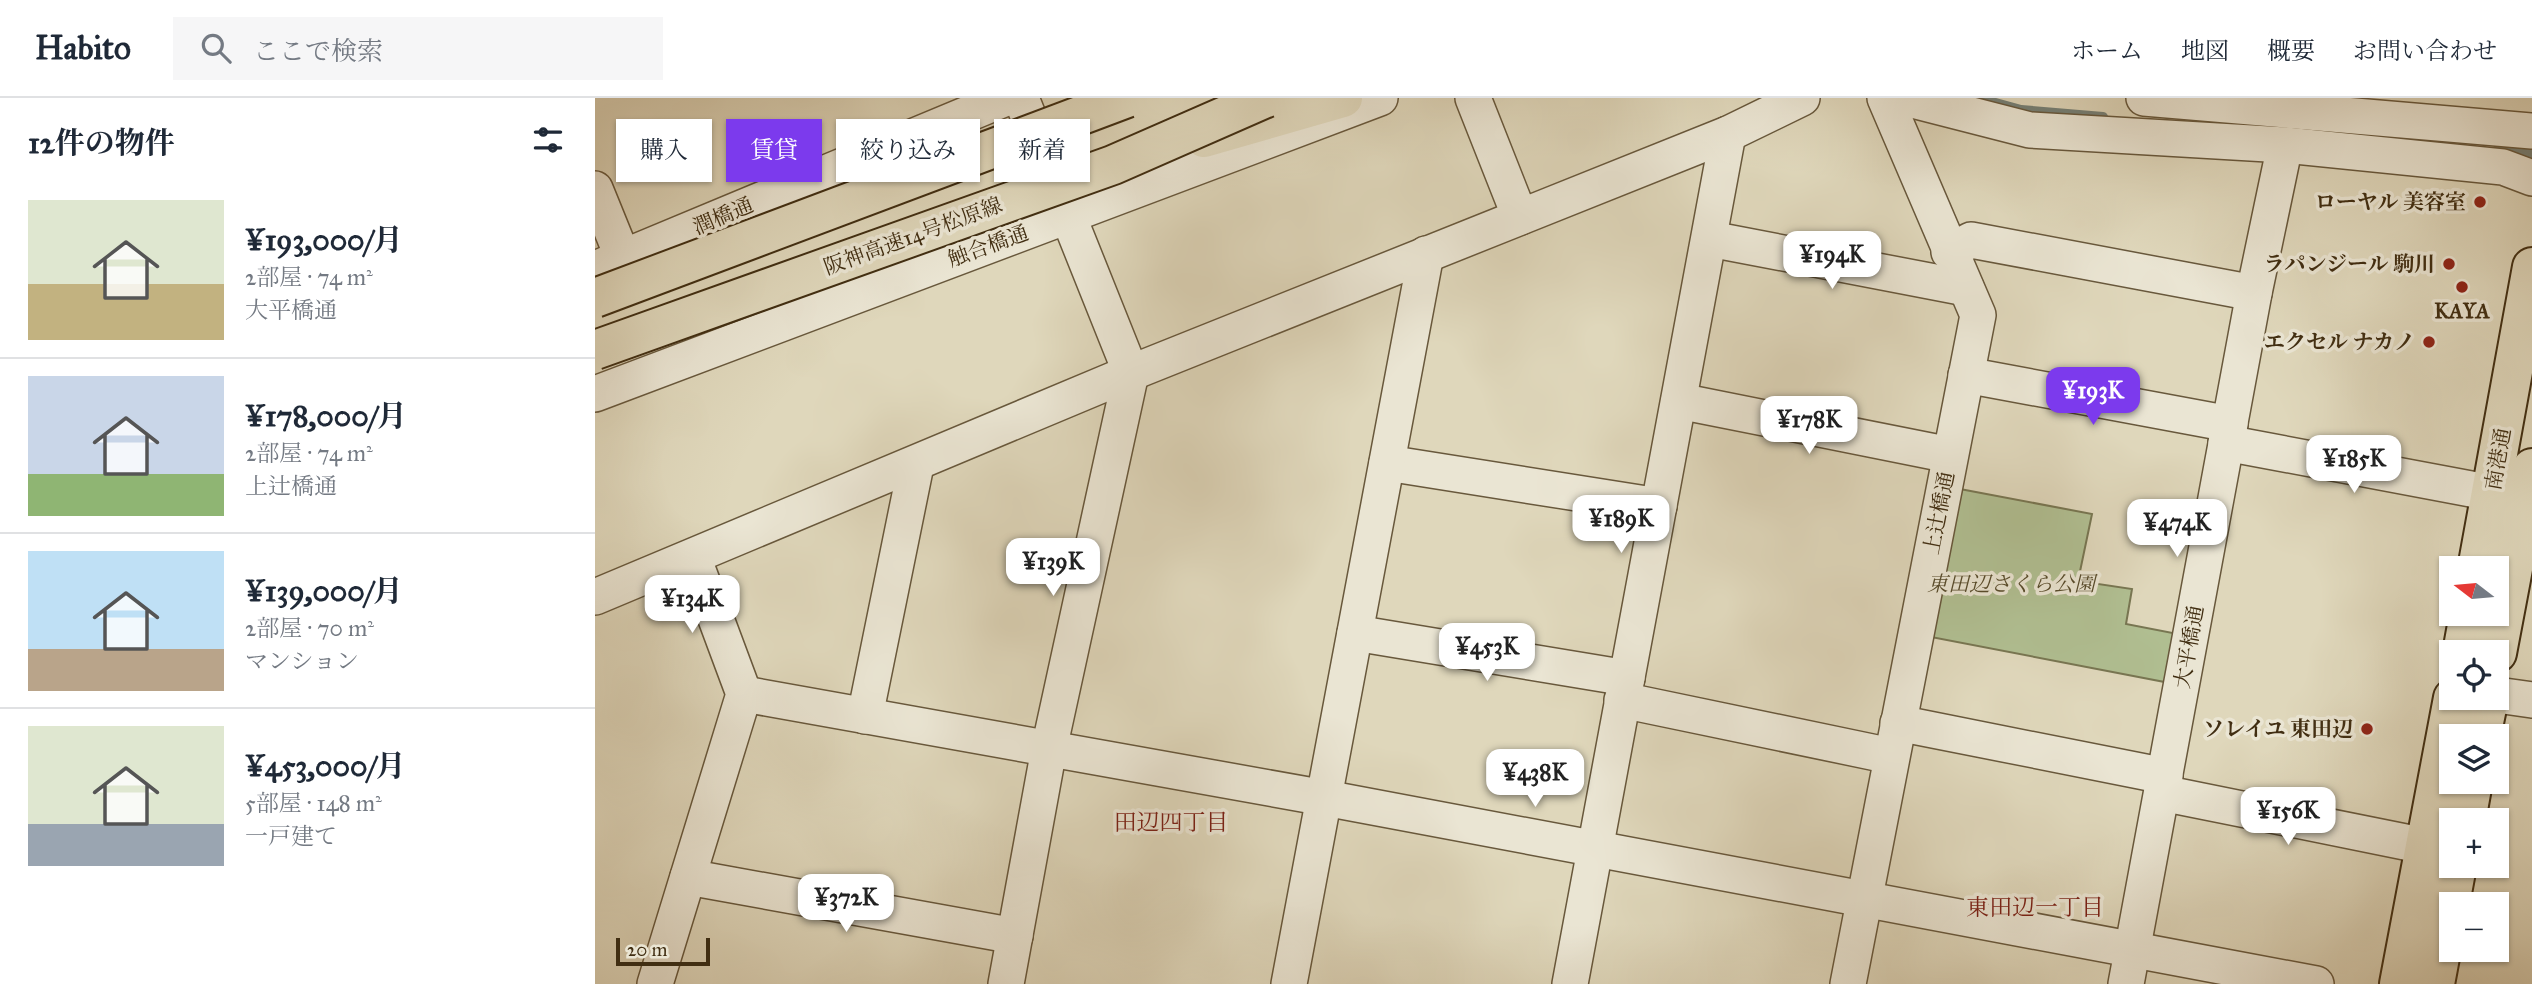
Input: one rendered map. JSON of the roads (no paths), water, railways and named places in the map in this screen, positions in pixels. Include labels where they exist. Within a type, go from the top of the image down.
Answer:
[{"type":"main road","points":[[595,298],[1127,98]]},
{"type":"main road","name":"阪神高速14号松原線","points":[[595,350],[1113,164],[1266,98]]},
{"type":"main road","points":[[1113,164],[1343,98]]},
{"type":"main road","name":"南港通","points":[[2480,556],[2532,267]]},
{"type":"main road","name":"南港通","points":[[2499,640],[2532,470]]},
{"type":"main road","points":[[2399,984],[2451,710]]},
{"type":"main road","points":[[2435,984],[2455,878]]},
{"type":"street","name":"潤橋通","points":[[609,264],[1006,98]]},
{"type":"street","points":[[1006,984],[1049,750],[1131,373],[1021,98]]},
{"type":"street","name":"触合橋通","points":[[595,394],[1380,98]]},
{"type":"street","points":[[1473,98],[1520,216]]},
{"type":"street","points":[[595,597],[1131,373],[1728,134],[1802,98]]},
{"type":"street","name":"上辻橋通","points":[[1848,984],[1977,314],[1885,98]]},
{"type":"street","points":[[1905,98],[2029,130],[2284,145],[2503,167],[2532,178]]},
{"type":"street","points":[[2144,98],[2532,131]]},
{"type":"street","points":[[1570,984],[1728,134]]},
{"type":"street","name":"大平橋通","points":[[2126,984],[2284,145]]},
{"type":"street","points":[[595,189],[609,264]]},
{"type":"street","points":[[1710,239],[1966,288]]},
{"type":"street","points":[[1949,252],[1971,240],[2254,293]]},
{"type":"street","points":[[1289,984],[1426,254]]},
{"type":"street","points":[[1966,375],[2492,493]]},
{"type":"street","points":[[1679,401],[1950,455]]},
{"type":"street","points":[[1387,463],[1659,506]]},
{"type":"street","points":[[865,716],[916,465]]},
{"type":"street","points":[[655,984],[744,694],[693,557]]},
{"type":"street","points":[[1356,633],[1625,689],[1895,740],[2163,785],[2425,846]]},
{"type":"street","points":[[744,694],[1325,798],[2316,984]]},
{"type":"street","points":[[2509,697],[2532,700]]},
{"type":"street","points":[[688,877],[1015,936]]},
{"type":"waterway","points":[[1977,98],[2021,110],[2103,117]]},
{"type":"waterway","points":[[2498,150],[2532,154]]},
{"type":"place","name":"ローヤル 美容室","points":[[2480,202]]},
{"type":"place","name":"ラパンジール 駒川","points":[[2449,264]]},
{"type":"place","name":"KAYA","points":[[2462,287]]},
{"type":"place","name":"エクセル ナカノ","points":[[2429,342]]},
{"type":"place","name":"ソレイユ 東田辺","points":[[2367,729]]},
{"type":"district","name":"田辺四丁目","points":[[1171,822]]},
{"type":"district","name":"東田辺一丁目","points":[[2035,907]]},
{"type":"park label","name":"東田辺さくら公園","points":[[2011,584]]}]
